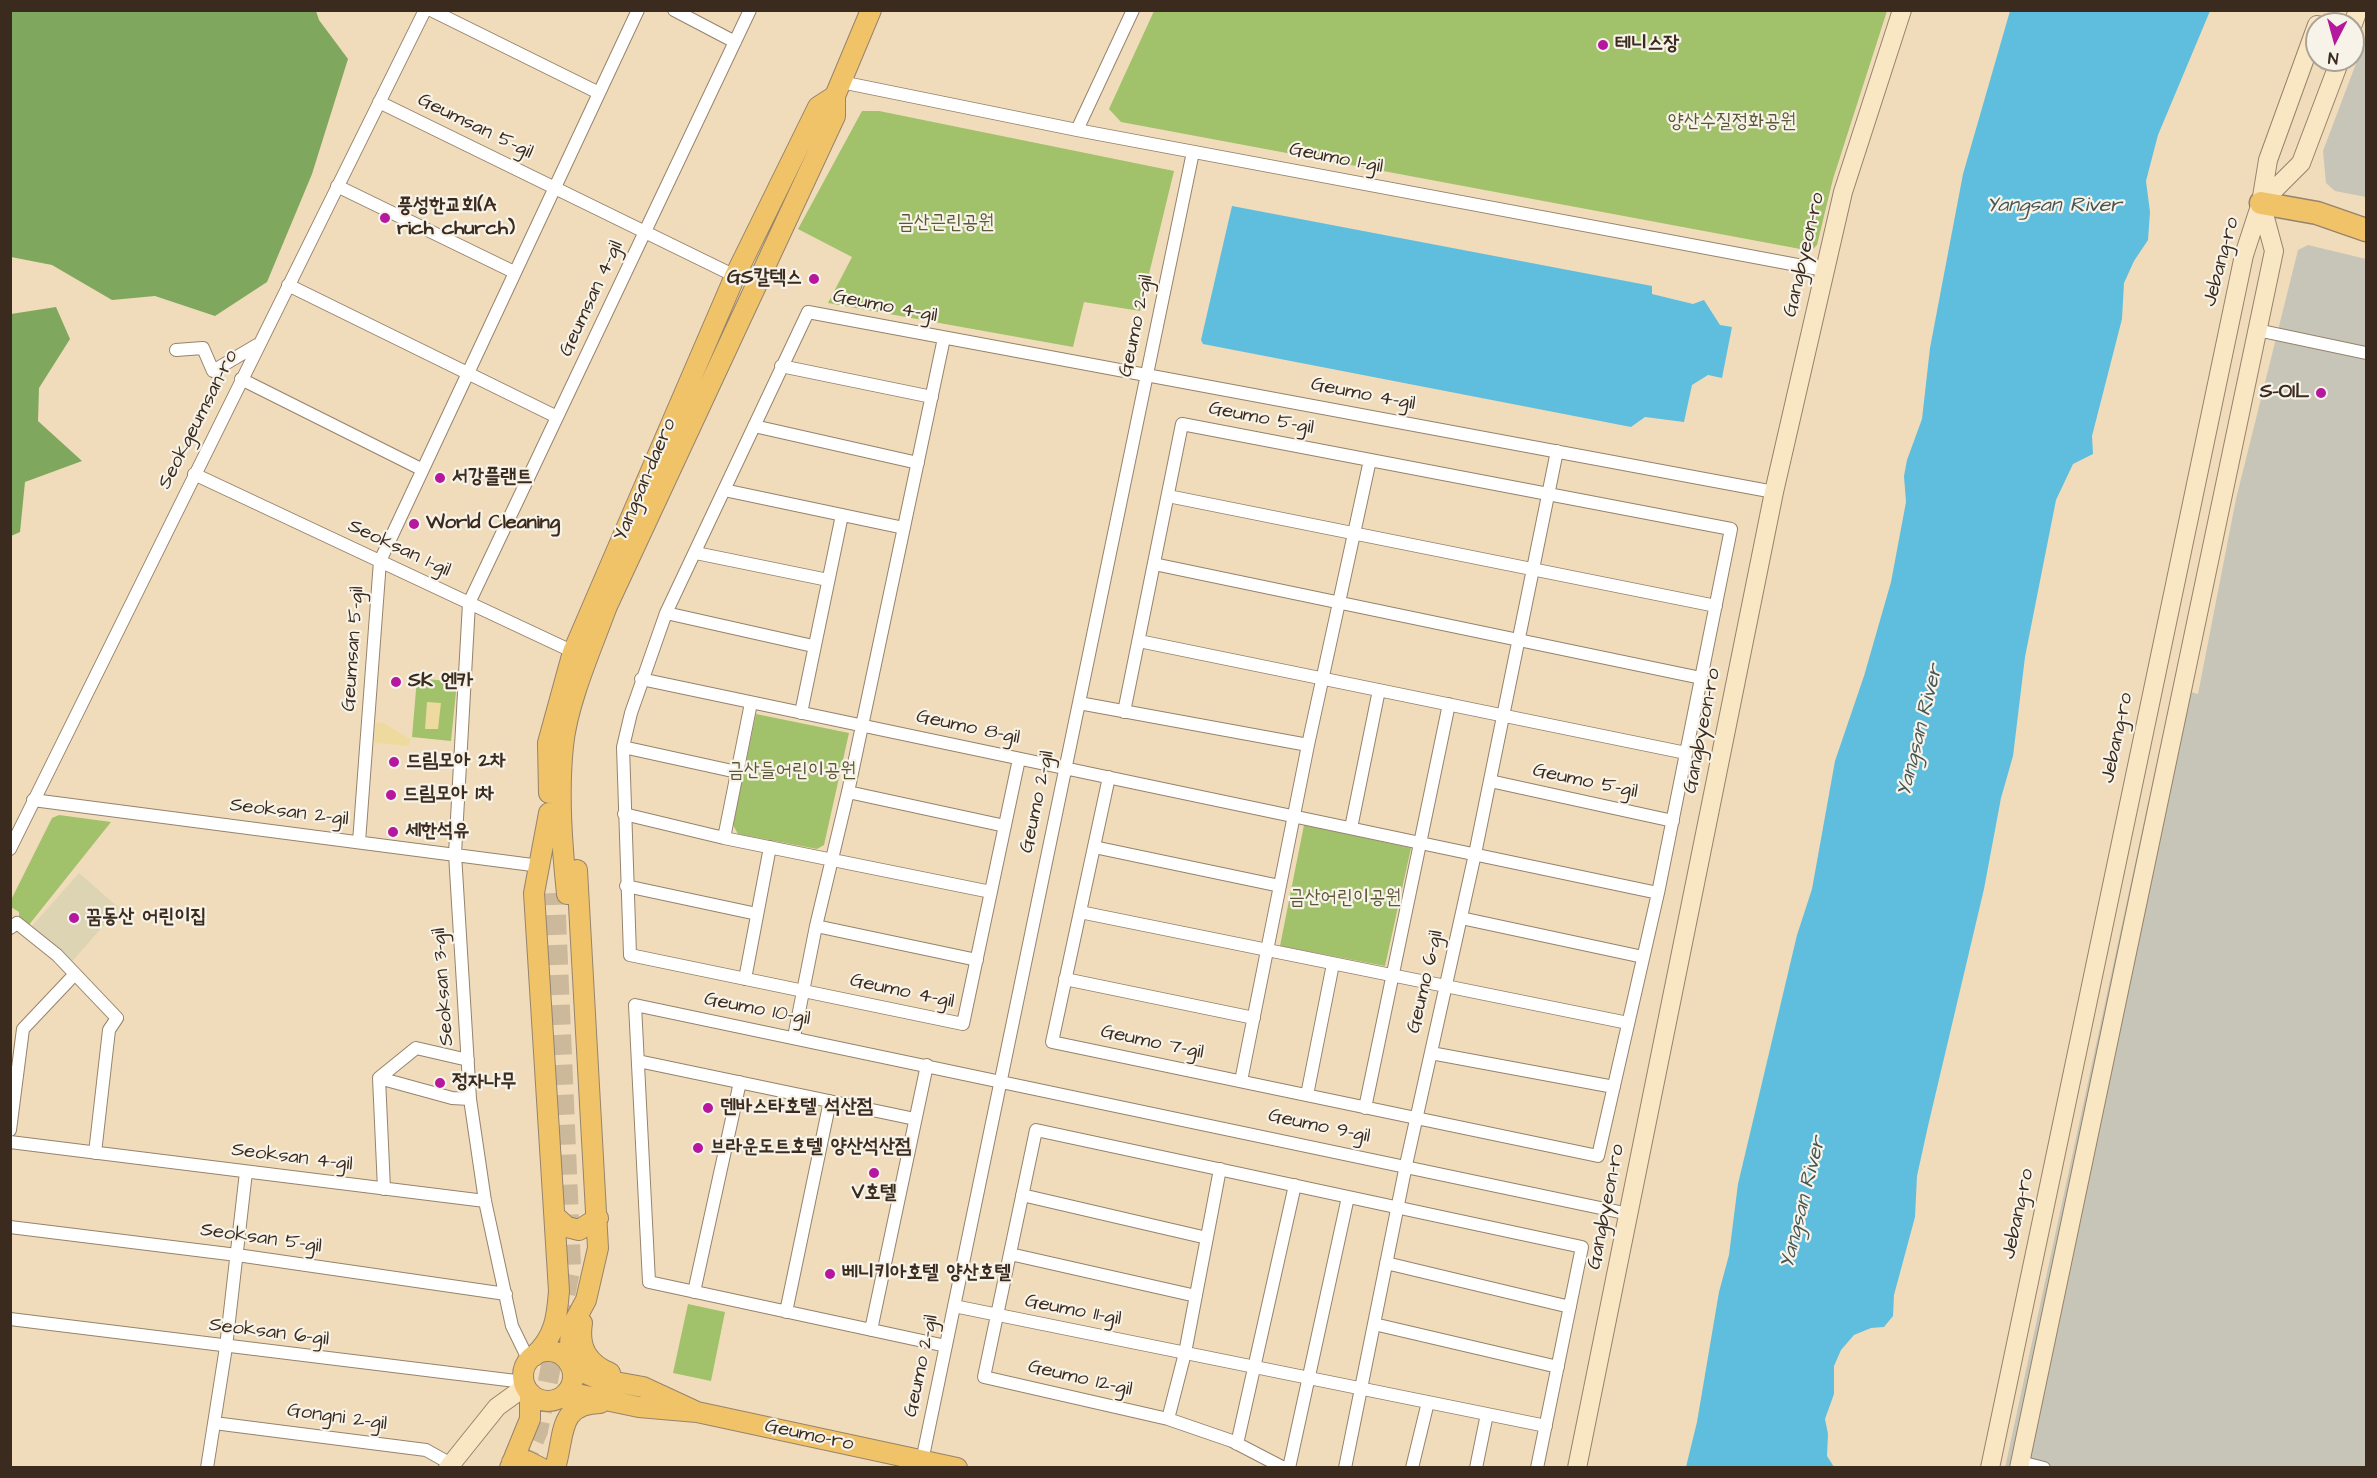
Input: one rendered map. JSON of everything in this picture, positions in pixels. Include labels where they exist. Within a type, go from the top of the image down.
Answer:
[{"type":"highway","points":[[2262,202],[2317,213],[2367,230]]},
{"type":"highway","points":[[2317,213],[2367,212]]},
{"type":"main road","name":"Yangsan-daero","points":[[838,89],[818,107],[735,276],[580,654],[548,743],[549,813],[561,894],[563,745],[580,654],[608,606],[835,116],[838,89],[871,10]]},
{"type":"main road","points":[[562,775],[571,811],[579,887],[586,1062],[598,1218],[598,1248],[580,1340],[590,1360],[603,1370],[643,1387]]},
{"type":"main road","points":[[511,1465],[530,1419],[524,1374],[531,1358],[548,1341],[557,1317],[559,1262],[534,893],[549,813]]},
{"type":"main road","points":[[555,1215],[567,1227],[579,1230],[598,1218]]},
{"type":"main road","points":[[555,1467],[557,1418],[573,1380],[570,1365],[572,1328],[586,1300]]},
{"type":"main road","points":[[531,1358],[549,1351],[564,1357],[570,1365]]},
{"type":"main road","name":"Geumo-ro","points":[[570,1365],[600,1379],[643,1387],[697,1412]]},
{"type":"main road","points":[[527,1387],[537,1398],[552,1401],[567,1393]]},
{"type":"main road","name":"Geumo-ro","points":[[567,1393],[617,1403],[697,1412],[921,1464],[957,1467]]},
{"type":"main road","points":[[555,1467],[561,1448],[564,1425],[571,1411],[585,1404],[617,1403]]},
{"type":"main road","points":[[511,1465],[527,1461],[541,1467]]},
{"type":"street","name":"Seokgeumsan-ro","points":[[10,849],[424,10]]},
{"type":"street","points":[[431,10],[599,93]]},
{"type":"street","name":"Geumsan 5-gil","points":[[359,842],[380,561],[421,469],[638,10]]},
{"type":"street","points":[[674,10],[735,42]]},
{"type":"street","name":"Geumsan 4-gil","points":[[469,603],[750,10]]},
{"type":"street","points":[[1077,130],[1133,10]]},
{"type":"street","name":"Gangbyeon-ro","points":[[1577,1467],[1774,492],[1843,192],[1902,10]]},
{"type":"street","name":"Jebang-ro","points":[[1990,1467],[2244,255],[2262,202],[2268,160],[2305,58]]},
{"type":"street","points":[[2043,1467],[2019,1465],[2274,251],[2262,202],[2301,163],[2335,72]]},
{"type":"street","name":"Geumo 1-gil","points":[[838,89],[1077,130],[1824,270]]},
{"type":"street","name":"Geumsan 5-gil","points":[[379,102],[554,188]]},
{"type":"street","name":"Geumo 2-gil","points":[[921,1464],[1193,152]]},
{"type":"street","points":[[337,186],[514,272]]},
{"type":"street","points":[[554,188],[646,230],[735,276]]},
{"type":"street","points":[[288,285],[557,417]]},
{"type":"street","name":"Geumo 4-gil","points":[[1019,759],[963,1024],[630,955],[623,747],[640,680],[666,613],[807,312],[1774,492]]},
{"type":"street","points":[[2257,330],[2367,353]]},
{"type":"street","name":"Geumo 4-gil","points":[[862,726],[944,338]]},
{"type":"street","points":[[176,350],[203,348],[213,371],[258,344]]},
{"type":"street","points":[[781,366],[932,397]]},
{"type":"street","points":[[241,379],[421,469]]},
{"type":"street","name":"Geumo 5-gil","points":[[1124,712],[1182,424],[1731,529],[1658,892]]},
{"type":"street","points":[[754,426],[918,463]]},
{"type":"street","points":[[1475,854],[1557,451]]},
{"type":"street","points":[[1241,1081],[1296,817],[1308,745],[1370,460]]},
{"type":"street","name":"Seoksan 1-gil","points":[[194,474],[580,654]]},
{"type":"street","points":[[724,490],[904,528]]},
{"type":"street","points":[[1168,496],[1716,606]]},
{"type":"street","points":[[801,713],[813,646],[842,515]]},
{"type":"street","points":[[696,553],[828,580]]},
{"type":"street","points":[[1154,564],[1701,678]]},
{"type":"street","name":"Seoksan 3-gil","points":[[469,603],[455,854],[470,1099],[484,1202],[515,1334],[531,1358]]},
{"type":"street","points":[[666,613],[813,646]]},
{"type":"street","points":[[1138,641],[1686,753]]},
{"type":"street","name":"Geumo 8-gil","points":[[640,680],[1065,768]]},
{"type":"street","points":[[1351,828],[1379,690]]},
{"type":"street","points":[[724,838],[751,703]]},
{"type":"street","points":[[1079,703],[1308,745]]},
{"type":"street","name":"Geumo 6-gil","points":[[1392,975],[1449,704]]},
{"type":"street","points":[[794,1037],[816,926],[833,861],[862,726]]},
{"type":"street","points":[[623,747],[737,772]]},
{"type":"street","points":[[1065,768],[1658,892]]},
{"type":"street","name":"Geumo 7-gil","points":[[1109,777],[1052,1042],[1365,1108],[1598,1156],[1658,892]]},
{"type":"street","name":"Geumo 5-gil","points":[[1490,781],[1672,821]]},
{"type":"street","points":[[848,792],[1005,826]]},
{"type":"street","name":"Seoksan 2-gil","points":[[33,800],[540,866]]},
{"type":"street","points":[[624,814],[770,848],[991,892]]},
{"type":"street","points":[[1094,847],[1280,886]]},
{"type":"street","points":[[745,979],[770,848]]},
{"type":"street","name":"Geumo 6-gil","points":[[1397,1207],[1475,854]]},
{"type":"street","points":[[626,886],[758,914]]},
{"type":"street","points":[[1080,912],[1628,1023]]},
{"type":"street","points":[[1461,918],[1644,957]]},
{"type":"street","points":[[10,928],[17,922],[57,955],[117,1018],[109,1030],[95,1153]]},
{"type":"street","points":[[816,926],[977,960]]},
{"type":"street","points":[[1307,1095],[1333,963]]},
{"type":"street","points":[[10,1130],[23,1029],[74,975]]},
{"type":"street","points":[[1365,1108],[1392,975]]},
{"type":"street","points":[[1065,979],[1254,1018]]},
{"type":"street","name":"Geumo 10-gil","points":[[946,1346],[649,1282],[634,1005],[1001,1080]]},
{"type":"street","points":[[379,1078],[416,1048],[468,1060]]},
{"type":"street","points":[[1431,1053],[1614,1087]]},
{"type":"street","points":[[638,1060],[915,1119]]},
{"type":"street","points":[[871,1330],[927,1065]]},
{"type":"street","points":[[379,1078],[452,1098],[470,1099]]},
{"type":"street","points":[[379,1078],[384,1189]]},
{"type":"street","name":"Geumo 9-gil","points":[[1001,1080],[1629,1214]]},
{"type":"street","points":[[694,1292],[740,1082]]},
{"type":"street","points":[[786,1312],[830,1101]]},
{"type":"street","name":"Geumo 12-gil","points":[[1284,1467],[1237,1444],[1168,1419],[984,1377],[1036,1130],[1582,1246],[1538,1467]]},
{"type":"street","name":"Seoksan 4-gil","points":[[10,1142],[484,1202]]},
{"type":"street","points":[[1168,1419],[1185,1353],[1220,1169]]},
{"type":"street","points":[[207,1467],[226,1347],[246,1172]]},
{"type":"street","points":[[1237,1444],[1295,1185]]},
{"type":"street","points":[[1022,1195],[1207,1238]]},
{"type":"street","points":[[1289,1467],[1348,1197]]},
{"type":"street","points":[[1345,1467],[1397,1207]]},
{"type":"street","name":"Seoksan 5-gil","points":[[10,1227],[237,1255],[506,1294]]},
{"type":"street","points":[[1010,1254],[1196,1296]]},
{"type":"street","points":[[1386,1263],[1570,1306]]},
{"type":"street","name":"Geumo 11-gil","points":[[954,1306],[1546,1426]]},
{"type":"street","name":"Seoksan 6-gil","points":[[10,1320],[527,1387]]},
{"type":"street","points":[[1374,1324],[1558,1367]]},
{"type":"street","points":[[450,1466],[497,1407],[527,1387]]},
{"type":"street","points":[[1412,1467],[1428,1402]]},
{"type":"street","points":[[1476,1467],[1487,1414]]},
{"type":"street","name":"Gongni 2-gil","points":[[214,1424],[426,1450],[450,1466]]},
{"type":"shaded area","points":[[2366,37],[2366,197],[2335,191],[2326,183],[2323,151],[2353,72],[2365,72]]},
{"type":"shaded area","points":[[2308,245],[2366,259],[2366,1467],[2005,1468],[2173,687],[2198,694],[2236,499],[2298,250]]},
{"type":"shaded area","name":"꿈동산 어린이집","points":[[79,873],[119,908],[69,965],[30,928]]},
{"type":"green space","name":"양산수질정화공원","points":[[1154,10],[1887,11],[1833,179],[1817,245],[1811,251],[1121,122],[1109,109]]},
{"type":"green space","points":[[10,11],[316,11],[319,20],[348,59],[312,174],[267,282],[215,316],[155,296],[112,300],[52,265],[11,257]]},
{"type":"green space","name":"금산근린공원","points":[[862,111],[879,111],[1174,171],[1140,311],[1084,302],[1073,347],[828,303],[852,257],[798,229]]},
{"type":"green space","points":[[56,307],[70,339],[39,388],[38,421],[82,461],[25,482],[20,532],[11,536],[11,314]]},
{"type":"green space","points":[[417,678],[457,682],[451,741],[412,737]]},
{"type":"green space","name":"금산들어린이공원","points":[[756,714],[849,733],[824,845],[817,849],[738,834],[733,825]]},
{"type":"green space","points":[[59,815],[111,822],[28,926],[19,920],[19,912],[11,907],[10,902],[52,818]]},
{"type":"green space","name":"금산어린이공원","points":[[1304,825],[1411,848],[1385,966],[1280,946]]},
{"type":"green space","points":[[688,1304],[725,1312],[711,1381],[673,1373]]},
{"type":"sand","points":[[427,702],[441,703],[438,729],[425,729]]},
{"type":"sand","points":[[376,722],[383,723],[410,739],[409,746],[374,743]]},
{"type":"water","name":"Yangsan River","points":[[2010,11],[2210,11],[2158,135],[2146,181],[2150,212],[2148,240],[2134,261],[2124,283],[2122,319],[2092,436],[2093,454],[2073,464],[2056,500],[2025,657],[2013,756],[2001,798],[1984,889],[1917,1176],[1915,1217],[1894,1295],[1893,1316],[1884,1327],[1871,1328],[1854,1335],[1841,1350],[1834,1366],[1834,1394],[1825,1419],[1828,1434],[1827,1456],[1834,1467],[1686,1467],[1697,1422],[1719,1292],[1729,1255],[1738,1184],[1797,935],[1812,889],[1835,761],[1864,676],[1891,582],[1906,502],[1904,476],[1907,460],[1922,419],[1930,348],[1963,174]]},
{"type":"water","points":[[1232,206],[1652,286],[1652,294],[1693,304],[1704,300],[1720,325],[1732,327],[1722,378],[1708,375],[1692,385],[1684,422],[1645,417],[1631,427],[1203,344],[1201,340]]},
{"type":"tunnel","points":[[522,1468],[538,1431],[571,1266],[555,893]]},
{"type":"place","name":"테니스장","points":[[1603,45]]},
{"type":"place","name":"풍성한교회(A rich church)","points":[[385,218]]},
{"type":"place","name":"GS칼텍스","points":[[814,279]]},
{"type":"place","name":"S-OIL","points":[[2321,393]]},
{"type":"place","name":"서강플랜트","points":[[440,478]]},
{"type":"place","name":"World Cleaning","points":[[414,524]]},
{"type":"place","name":"SK 엔카","points":[[396,682]]},
{"type":"place","name":"드림모아 2차","points":[[394,762]]},
{"type":"place","name":"드림모아 1차","points":[[391,795]]},
{"type":"place","name":"세한석유","points":[[393,832]]},
{"type":"place","name":"꿈동산 어린이집","points":[[74,918]]},
{"type":"place","name":"정자나무","points":[[440,1083]]},
{"type":"place","name":"덴바스타호텔 석산점","points":[[708,1108]]},
{"type":"place","name":"브라운도트호텔 양산석산점","points":[[698,1148]]},
{"type":"place","name":"V호텔","points":[[874,1173]]},
{"type":"place","name":"베니키아호텔 양산호텔","points":[[830,1274]]}]
